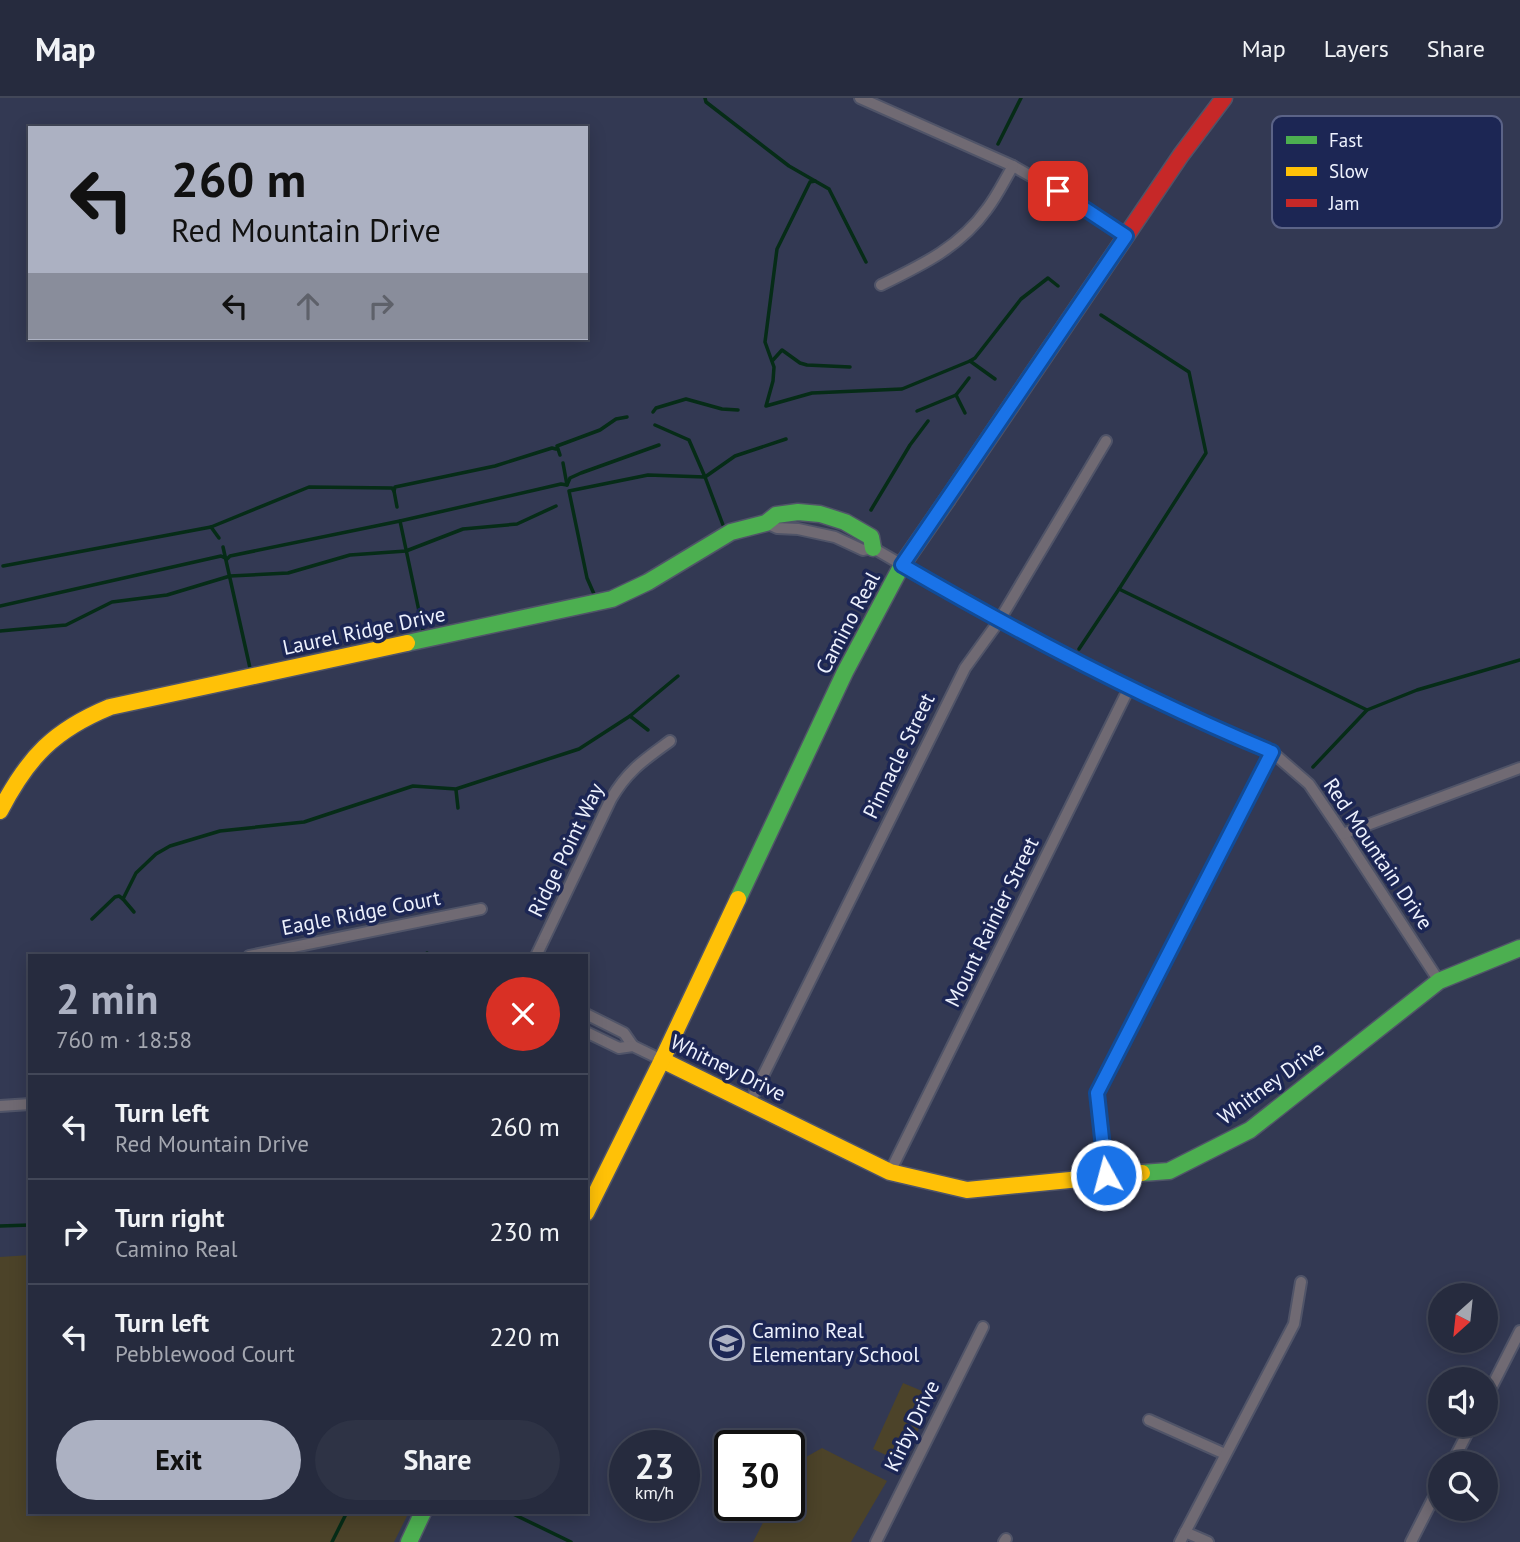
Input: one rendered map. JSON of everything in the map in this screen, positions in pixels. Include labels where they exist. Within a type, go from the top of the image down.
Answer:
[{"type":"street","points":[[860,98],[1013,166],[1073,200],[1126,236]]},
{"type":"street","name":"Camino Real","points":[[588,1209],[662,1060],[845,672],[902,565],[1181,155],[1224,98]]},
{"type":"street","points":[[881,285],[931,261],[972,229],[1013,166]]},
{"type":"street","name":"Pinnacle Street","points":[[750,1102],[965,667],[999,621],[1106,441]]},
{"type":"street","points":[[809,512],[810,531]]},
{"type":"street","name":"Laurel Ridge Drive","points":[[0,811],[26,764],[60,731],[84,717],[110,707],[612,599],[648,582],[731,532],[766,523],[776,515],[809,512],[832,517],[871,537],[873,548]]},
{"type":"street","name":"Laurel Ridge Drive","points":[[766,523],[777,528],[835,537],[863,550],[873,548],[902,565]]},
{"type":"street","name":"Red Mountain Drive","points":[[902,565],[999,621],[1129,688],[1272,752],[1309,784],[1439,981]]},
{"type":"street","name":"Mount Rainier Street","points":[[890,1172],[1129,688]]},
{"type":"street","name":"Ridge Point Way","points":[[537,954],[621,782],[631,770],[670,741]]},
{"type":"street","points":[[1106,1175],[1097,1093],[1272,752]]},
{"type":"street","points":[[1343,834],[1520,768]]},
{"type":"street","name":"Eagle Ridge Court","points":[[259,954],[481,909]]},
{"type":"street","name":"Whitney Drive","points":[[588,1015],[624,1033],[633,1046],[890,1172],[967,1190],[1169,1171],[1250,1130],[1439,981],[1520,948]]},
{"type":"street","name":"Whitney Drive","points":[[598,1020],[588,1033],[618,1048],[633,1046]]},
{"type":"street","points":[[0,1106],[28,1104]]},
{"type":"street","points":[[1208,1542],[1182,1537],[1294,1324],[1301,1282]]},
{"type":"street","name":"Kirby Drive","points":[[876,1542],[983,1326]]},
{"type":"street","points":[[1498,1376],[1519,1337]]},
{"type":"street","points":[[1149,1420],[1225,1454]]},
{"type":"street","points":[[1410,1542],[1428,1508]]},
{"type":"street","points":[[409,1542],[422,1514]]},
{"type":"shaded area","points":[[28,1255],[28,1514],[408,1514],[394,1542],[0,1542],[0,1257]]},
{"type":"shaded area","points":[[903,1383],[934,1396],[903,1463],[873,1449]]},
{"type":"shaded area","points":[[822,1448],[887,1481],[851,1542],[753,1542],[764,1521],[805,1521],[805,1458]]},
{"type":"waterway","points":[[705,98],[706,102],[789,166],[829,189],[866,262]]},
{"type":"waterway","points":[[998,144],[1021,98]]},
{"type":"waterway","points":[[815,181],[810,182],[777,249],[765,342],[774,367],[766,406],[812,393],[902,389],[975,358],[1021,299],[1048,278],[1058,286]]},
{"type":"waterway","points":[[1101,315],[1189,372],[1206,453],[1119,589]]},
{"type":"waterway","points":[[773,360],[782,350],[807,365],[850,367]]},
{"type":"waterway","points":[[970,361],[995,379]]},
{"type":"waterway","points":[[956,395],[969,378]]},
{"type":"waterway","points":[[917,411],[956,395],[965,413]]},
{"type":"waterway","points":[[653,412],[656,408],[686,399],[722,409],[738,410]]},
{"type":"waterway","points":[[560,455],[557,446],[600,430],[616,419],[627,417]]},
{"type":"waterway","points":[[871,510],[910,445],[928,421]]},
{"type":"waterway","points":[[594,594],[587,578],[569,491],[648,475],[705,477],[689,440],[655,425]]},
{"type":"waterway","points":[[723,525],[705,477],[735,456],[786,439]]},
{"type":"waterway","points":[[567,485],[570,478],[581,473],[659,445]]},
{"type":"waterway","points":[[397,507],[395,487],[495,466],[556,449]]},
{"type":"waterway","points":[[0,606],[221,556],[227,559],[230,556],[561,484],[567,485],[563,463]]},
{"type":"waterway","points":[[3,566],[211,527],[309,487],[392,488],[394,491]]},
{"type":"waterway","points":[[0,631],[66,625],[112,602],[167,595],[230,576],[288,573],[350,555],[406,551],[463,529],[517,524],[556,506]]},
{"type":"waterway","points":[[400,521],[423,630]]},
{"type":"waterway","points":[[211,527],[219,538]]},
{"type":"waterway","points":[[223,547],[250,668]]},
{"type":"waterway","points":[[1079,649],[1119,589],[1367,710]]},
{"type":"waterway","points":[[1313,767],[1367,710],[1417,690],[1520,660]]},
{"type":"waterway","points":[[648,730],[630,716],[678,676]]},
{"type":"waterway","points":[[92,919],[115,897],[123,899],[136,873],[156,854],[170,846],[220,831],[304,822],[413,786],[456,789],[579,749],[630,716]]},
{"type":"waterway","points":[[456,790],[458,808]]},
{"type":"waterway","points":[[123,899],[134,912]]},
{"type":"waterway","points":[[0,1226],[28,1225]]},
{"type":"waterway","points":[[332,1542],[346,1514]]},
{"type":"waterway","points":[[513,1514],[571,1542]]},
{"type":"traffic: fast","points":[[738,899],[845,672],[902,565],[947,500]]},
{"type":"traffic: fast","points":[[407,643],[612,599],[648,582],[731,532],[766,523],[776,515],[798,512],[820,514],[845,522],[871,537],[873,548]]},
{"type":"traffic: fast","points":[[1142,1173],[1169,1171],[1250,1130],[1439,981],[1520,948]]},
{"type":"traffic: fast","points":[[409,1542],[422,1514]]},
{"type":"traffic: slow","points":[[0,811],[21,775],[44,747],[73,725],[110,707],[407,643]]},
{"type":"traffic: slow","points":[[588,1209],[738,899]]},
{"type":"traffic: slow","points":[[662,1060],[890,1172],[967,1190],[1142,1173]]},
{"type":"traffic: jam","points":[[947,500],[1181,155],[1224,98]]},
{"type":"place","name":"Camino Real Elementary School","points":[[727,1343]]},
{"type":"route","points":[[1058,191],[1126,236],[902,565],[999,621],[1129,688],[1201,723],[1272,752],[1097,1093],[1106,1175]]}]
